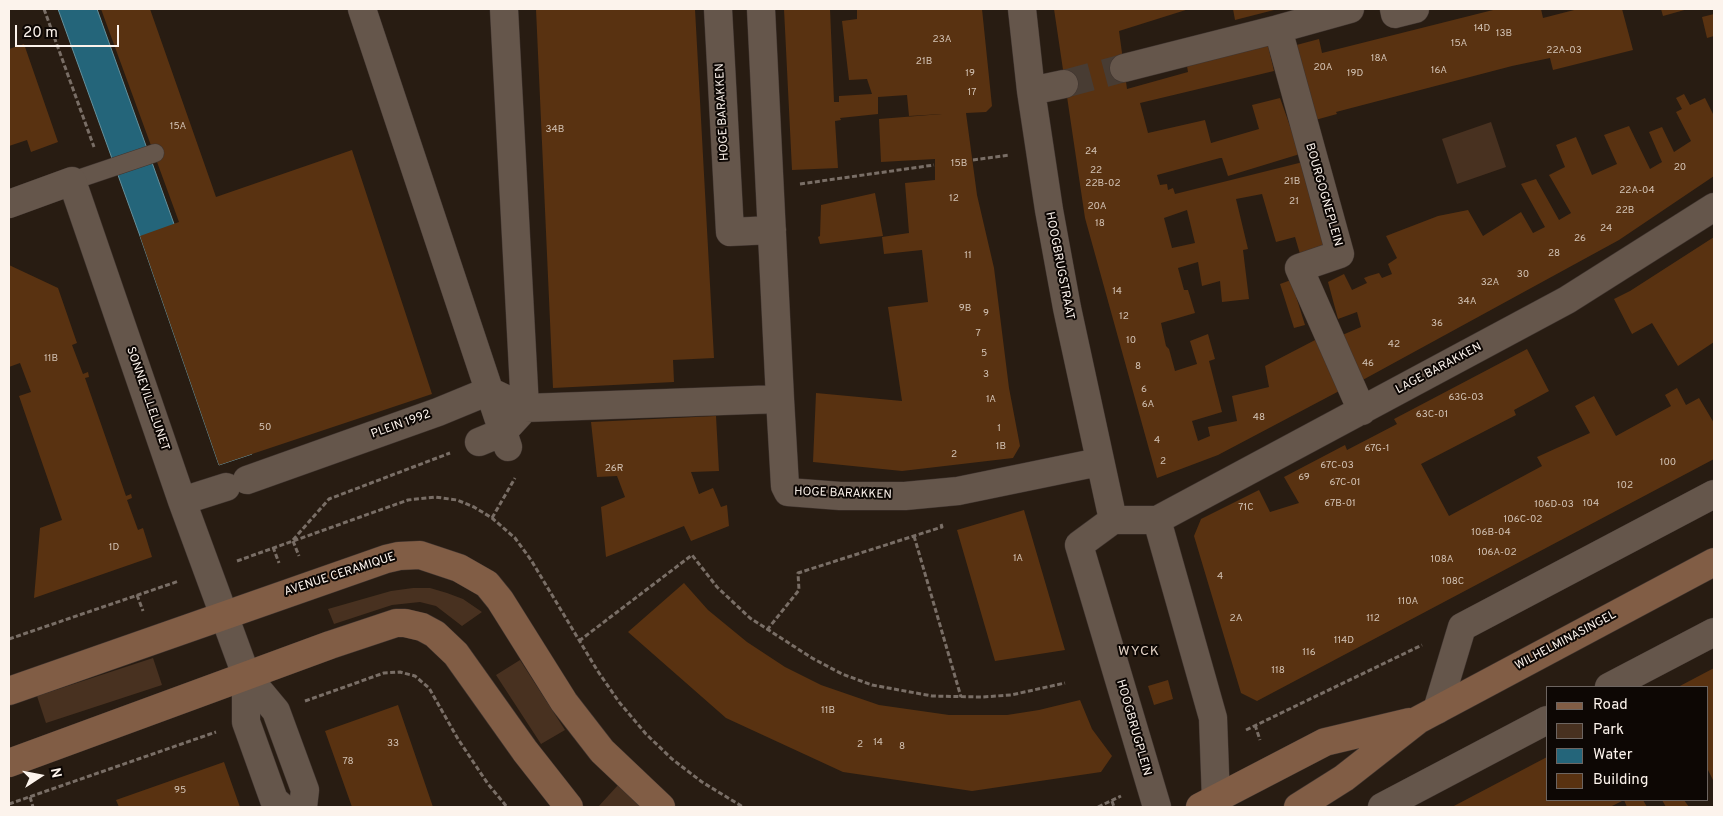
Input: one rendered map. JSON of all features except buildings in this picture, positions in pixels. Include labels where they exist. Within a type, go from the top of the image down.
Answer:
[{"type":"street","points":[[362,9],[489,391],[496,440]]},
{"type":"street","points":[[496,440],[525,408],[504,9]]},
{"type":"street","name":"HOGE BARAKKEN","points":[[718,9],[730,232],[772,230]]},
{"type":"street","name":"HOGE BARAKKEN","points":[[761,9],[780,399],[785,486],[788,492],[794,494],[905,496],[958,491],[1099,462]]},
{"type":"street","name":"HOOGBRUGSTRAAT","points":[[1022,9],[1031,91],[1065,299],[1113,520]]},
{"type":"street","points":[[1124,68],[1350,9]]},
{"type":"street","points":[[1394,9],[1395,14],[1415,9]]},
{"type":"street","name":"BOURGOGNEPLEIN","points":[[1278,29],[1340,254],[1299,268],[1362,411]]},
{"type":"street","points":[[1031,91],[1064,84]]},
{"type":"street","points":[[9,204],[72,181]]},
{"type":"street","name":"SONNEVILLELUNET","points":[[72,181],[182,501],[246,675]]},
{"type":"street","name":"LAGE BARAKKEN","points":[[1157,520],[1567,300],[1714,207]]},
{"type":"street","points":[[489,391],[525,408],[780,399]]},
{"type":"street","name":"PLEIN 1992","points":[[182,501],[438,412],[489,391]]},
{"type":"street","points":[[1428,715],[1462,627],[1714,494]]},
{"type":"street","points":[[1113,520],[1157,520],[1212,718],[1210,805]]},
{"type":"street","name":"HOOGBRUGPLEIN","points":[[1113,520],[1080,545],[1157,807]]},
{"type":"street","name":"AVENUE CERAMIQUE","points":[[9,691],[399,556],[420,555],[458,568],[487,584],[500,600],[564,702],[597,745],[661,807]]},
{"type":"street","name":"WILHELMINASINGEL","points":[[1298,807],[1344,778],[1428,715],[1714,562]]},
{"type":"street","points":[[9,763],[174,704],[246,675],[396,623],[413,624],[422,627],[446,644],[466,666],[525,751],[569,807]]},
{"type":"street","points":[[1611,686],[1714,632]]},
{"type":"street","points":[[246,675],[246,722],[274,800],[282,807]]},
{"type":"street","points":[[246,675],[276,711],[305,790],[302,807]]},
{"type":"street","name":"WILHELMINASINGEL","points":[[1210,805],[1326,742],[1428,715]]},
{"type":"street","points":[[1382,807],[1546,721]]},
{"type":"lane","points":[[72,181],[155,152]]},
{"type":"path","points":[[44,9],[96,154],[72,181]]},
{"type":"path","points":[[770,189],[934,166]]},
{"type":"path","points":[[9,639],[293,540],[329,499],[496,440]]},
{"type":"path","points":[[492,518],[518,474]]},
{"type":"path","points":[[767,630],[799,590],[798,573],[932,530]]},
{"type":"path","points":[[914,536],[961,697]]},
{"type":"path","points":[[579,641],[692,555],[702,570],[734,604],[767,630],[790,646],[842,674],[872,686],[914,694],[961,697],[1011,695],[1065,683]]},
{"type":"path","points":[[1239,733],[1462,627]]},
{"type":"path","points":[[314,697],[384,673],[400,672],[415,676],[429,688],[458,739],[488,784],[507,807]]},
{"type":"path","points":[[9,804],[220,731]]},
{"type":"path","points":[[30,797],[34,807]]},
{"type":"path","points":[[1112,800],[1114,807]]},
{"type":"green space","points":[[1491,122],[1506,167],[1457,184],[1442,139]]},
{"type":"green space","points":[[430,588],[447,593],[463,599],[482,612],[462,626],[436,606],[420,602],[392,605],[334,624],[328,609],[391,591]]},
{"type":"green space","points":[[153,658],[162,685],[46,723],[37,696]]},
{"type":"green space","points":[[520,660],[565,730],[541,744],[496,675]]},
{"type":"green space","points":[[619,784],[645,807],[598,807]]},
{"type":"water","points":[[58,9],[97,9],[174,224],[252,454],[219,465],[140,236]]},
{"type":"tunnel","points":[[1064,84],[1124,68]]},
{"type":"district","name":"WYCK","points":[[1139,652]]}]
